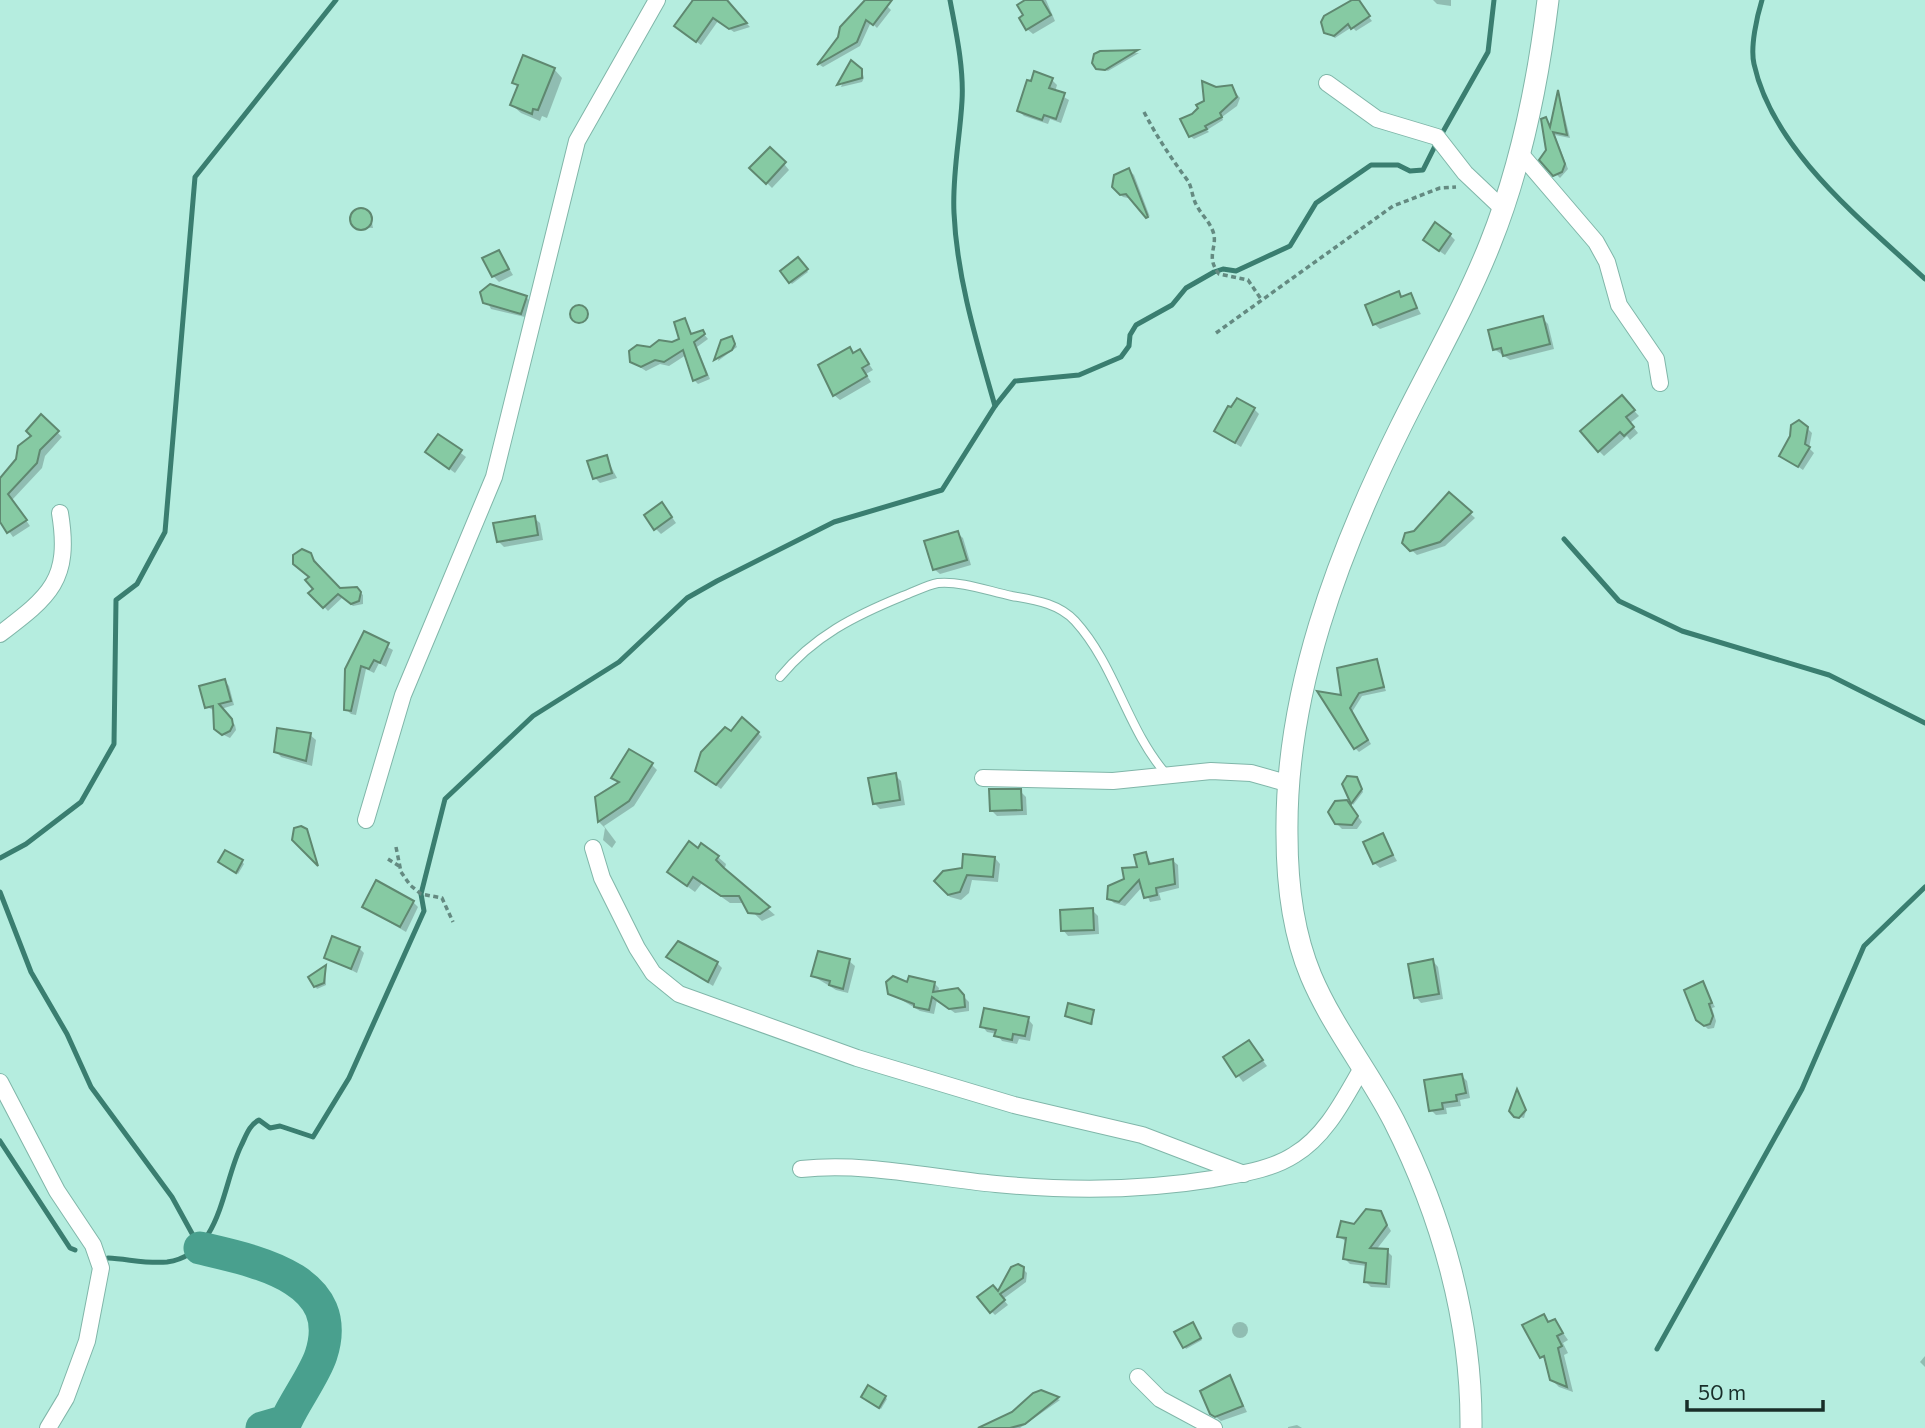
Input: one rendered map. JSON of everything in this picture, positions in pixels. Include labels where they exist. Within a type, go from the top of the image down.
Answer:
[{"type":"street","points":[[366,820],[403,695],[494,477],[577,141],[657,0]]},
{"type":"street","points":[[1472,1428],[1472,1396],[1464,1319],[1449,1262],[1416,1169],[1393,1118],[1311,975],[1292,910],[1287,834],[1293,745],[1315,643],[1343,552],[1398,430],[1489,247],[1519,152],[1548,0]]},
{"type":"street","points":[[1327,83],[1377,119],[1437,138],[1503,209]]},
{"type":"street","points":[[1519,152],[1596,242],[1607,262],[1619,305],[1630,325],[1656,359],[1660,383]]},
{"type":"street","points":[[0,634],[28,612],[57,582],[64,538],[60,513]]},
{"type":"street","points":[[983,778],[1112,781],[1210,771],[1251,773],[1290,784]]},
{"type":"street","points":[[593,848],[602,878],[637,948],[653,973],[679,994],[857,1058],[1014,1105],[1142,1135],[1244,1174]]},
{"type":"street","points":[[801,1169],[847,1166],[997,1184],[1129,1191],[1244,1174],[1294,1155],[1332,1118],[1362,1068]]},
{"type":"street","points":[[0,1082],[57,1191],[93,1245],[101,1268],[87,1341],[66,1398],[48,1428]]},
{"type":"street","points":[[1138,1377],[1160,1399],[1214,1428]]},
{"type":"lane","points":[[780,677],[802,651],[834,629],[878,606],[937,583],[964,585],[1041,601],[1061,610],[1081,629],[1106,667],[1136,732],[1167,775]]},
{"type":"path","points":[[1144,112],[1166,154],[1190,183],[1191,195],[1212,228],[1215,242],[1210,254],[1213,267],[1219,274],[1248,280],[1261,299]]},
{"type":"path","points":[[1216,333],[1393,206],[1440,188],[1478,185]]},
{"type":"path","points":[[396,847],[404,878],[421,894],[442,898],[453,922]]},
{"type":"path","points":[[388,859],[401,868]]},
{"type":"building","points":[[693,0],[727,0],[747,23],[729,29],[713,18],[696,42],[674,26]]},
{"type":"building","points":[[865,0],[892,0],[873,25],[866,20],[857,42],[817,65],[838,37],[840,27]]},
{"type":"building","points":[[1025,0],[1042,0],[1051,15],[1026,30],[1019,18],[1023,15],[1017,5]]},
{"type":"building","points":[[1352,0],[1359,0],[1370,16],[1351,29],[1348,24],[1334,36],[1324,33],[1321,22],[1324,16]]},
{"type":"building","points":[[1138,50],[1105,70],[1096,69],[1092,63],[1094,54],[1100,51]]},
{"type":"building","points":[[523,55],[555,68],[538,110],[533,109],[532,114],[510,105],[518,85],[512,83]]},
{"type":"building","points":[[851,60],[862,69],[862,78],[837,85]]},
{"type":"building","points":[[1034,71],[1053,78],[1049,88],[1065,93],[1056,119],[1044,115],[1042,120],[1017,111],[1027,80],[1031,81]]},
{"type":"building","points":[[1202,81],[1216,87],[1232,85],[1237,97],[1220,113],[1222,117],[1205,126],[1207,129],[1189,137],[1180,119],[1192,114],[1198,108],[1196,105],[1204,101]]},
{"type":"building","points":[[1558,90],[1567,135],[1553,132],[1565,164],[1562,172],[1553,176],[1539,160],[1546,150],[1541,119],[1546,117],[1550,127]]},
{"type":"building","points":[[770,147],[786,162],[766,184],[749,168]]},
{"type":"building","points":[[1129,168],[1148,217],[1146,218],[1126,194],[1120,195],[1112,187],[1114,175]]},
{"type":"building","points":[[361,208],[369,211],[372,219],[369,227],[361,230],[353,227],[350,219],[353,211]]},
{"type":"building","points":[[1435,222],[1451,234],[1439,251],[1423,240]]},
{"type":"building","points":[[499,250],[509,269],[492,277],[482,258]]},
{"type":"building","points":[[798,257],[808,269],[789,283],[780,271]]},
{"type":"building","points":[[490,284],[527,296],[521,314],[483,303],[480,292]]},
{"type":"building","points":[[1399,291],[1401,297],[1411,293],[1417,308],[1373,325],[1365,305]]},
{"type":"building","points":[[575,305],[583,305],[588,314],[586,321],[575,323],[570,318],[570,310]]},
{"type":"building","points":[[1543,316],[1550,344],[1503,356],[1501,348],[1493,350],[1488,330]]},
{"type":"building","points":[[685,318],[691,334],[703,330],[705,334],[694,342],[707,375],[693,381],[683,350],[664,362],[655,360],[641,367],[630,362],[629,351],[637,345],[650,347],[659,340],[672,342],[679,339],[674,322]]},
{"type":"building","points":[[732,336],[735,344],[732,350],[714,360],[721,340]]},
{"type":"building","points":[[850,347],[853,353],[860,349],[869,364],[862,368],[867,376],[833,396],[818,365]]},
{"type":"building","points":[[1622,395],[1635,410],[1626,417],[1634,427],[1624,436],[1620,432],[1598,452],[1580,431]]},
{"type":"building","points":[[1237,398],[1255,408],[1235,443],[1214,431],[1228,406],[1231,407]]},
{"type":"building","points":[[41,414],[59,431],[40,450],[37,463],[8,494],[27,520],[7,533],[0,522],[0,478],[16,459],[18,446],[31,436],[26,431]]},
{"type":"building","points":[[1799,420],[1808,427],[1805,444],[1810,447],[1798,467],[1779,456],[1790,436],[1791,425]]},
{"type":"building","points":[[438,434],[462,450],[449,469],[425,452]]},
{"type":"building","points":[[607,455],[612,473],[593,479],[587,461]]},
{"type":"building","points":[[1449,492],[1472,512],[1440,542],[1410,551],[1402,543],[1405,533],[1414,531]]},
{"type":"building","points":[[662,502],[672,517],[654,530],[644,515]]},
{"type":"building","points":[[535,516],[538,535],[497,542],[493,523]]},
{"type":"building","points":[[958,531],[967,560],[933,570],[924,541]]},
{"type":"building","points":[[302,549],[311,553],[314,561],[340,588],[357,587],[361,592],[359,601],[351,604],[338,594],[323,608],[308,593],[313,589],[305,580],[309,577],[293,564],[293,555]]},
{"type":"building","points":[[364,631],[389,643],[380,663],[374,660],[369,669],[361,666],[351,711],[344,710],[345,669]]},
{"type":"building","points":[[1377,659],[1384,687],[1359,693],[1350,708],[1368,740],[1354,749],[1317,691],[1341,695],[1337,668]]},
{"type":"building","points":[[225,679],[231,701],[219,704],[232,719],[233,725],[230,731],[222,735],[214,729],[213,706],[205,708],[199,686]]},
{"type":"building","points":[[742,717],[759,732],[716,785],[695,771],[701,752],[725,727],[731,731]]},
{"type":"building","points":[[277,728],[311,733],[306,761],[274,752]]},
{"type":"building","points":[[629,749],[653,763],[629,801],[598,822],[595,797],[619,782],[611,778]]},
{"type":"building","points":[[896,773],[900,800],[873,804],[868,778]]},
{"type":"building","points":[[1347,776],[1357,777],[1362,789],[1351,804],[1342,784]]},
{"type":"building","points":[[989,789],[1021,789],[1022,810],[990,811]]},
{"type":"building","points":[[1347,800],[1358,816],[1352,825],[1335,824],[1328,812],[1335,801]]},
{"type":"building","points":[[301,826],[307,829],[318,866],[292,840],[294,828]]},
{"type":"building","points":[[1383,833],[1393,855],[1373,864],[1363,842]]},
{"type":"building","points":[[689,841],[698,848],[701,843],[719,856],[716,860],[724,868],[770,907],[760,914],[748,913],[739,896],[721,896],[693,877],[687,886],[667,872]]},
{"type":"building","points":[[225,850],[243,860],[236,873],[218,862]]},
{"type":"building","points":[[1146,852],[1149,864],[1173,859],[1175,884],[1156,888],[1157,895],[1144,898],[1139,880],[1119,902],[1107,899],[1108,886],[1124,879],[1122,868],[1137,867],[1134,855]]},
{"type":"building","points":[[963,854],[995,857],[993,877],[967,875],[960,892],[948,895],[934,881],[943,871],[962,868]]},
{"type":"building","points":[[376,880],[414,901],[400,927],[362,907]]},
{"type":"building","points":[[1093,908],[1094,930],[1061,931],[1060,910]]},
{"type":"building","points":[[332,936],[360,947],[351,969],[324,958]]},
{"type":"building","points":[[678,941],[718,962],[708,982],[666,957]]},
{"type":"building","points":[[818,951],[850,959],[843,989],[829,985],[830,981],[811,976]]},
{"type":"building","points":[[1433,959],[1439,994],[1414,998],[1408,964]]},
{"type":"building","points":[[326,965],[324,983],[314,987],[308,977]]},
{"type":"building","points":[[893,976],[907,982],[909,976],[935,982],[933,992],[958,988],[964,995],[965,1007],[949,1009],[932,997],[929,1010],[914,1007],[914,1004],[888,994],[886,982]]},
{"type":"building","points":[[1703,981],[1712,1003],[1709,1004],[1713,1016],[1710,1024],[1704,1026],[1696,1020],[1684,990]]},
{"type":"building","points":[[1068,1003],[1094,1010],[1091,1024],[1065,1016]]},
{"type":"building","points":[[984,1008],[1029,1017],[1025,1036],[1013,1034],[1012,1040],[994,1036],[996,1030],[980,1027]]},
{"type":"building","points":[[1249,1040],[1263,1060],[1236,1077],[1223,1057]]},
{"type":"building","points":[[1462,1074],[1466,1093],[1456,1095],[1457,1101],[1442,1103],[1443,1109],[1429,1111],[1424,1080]]},
{"type":"building","points":[[1517,1089],[1526,1110],[1519,1118],[1509,1111]]},
{"type":"building","points":[[1366,1209],[1381,1211],[1387,1225],[1370,1248],[1388,1249],[1386,1284],[1364,1282],[1366,1263],[1343,1259],[1346,1238],[1337,1237],[1341,1221],[1354,1224]]},
{"type":"building","points":[[1018,1264],[1024,1267],[1023,1278],[1000,1294],[1005,1300],[990,1313],[977,1297],[993,1285],[998,1291],[1011,1267]]},
{"type":"building","points":[[1544,1314],[1548,1322],[1555,1319],[1563,1333],[1557,1336],[1562,1346],[1558,1348],[1567,1387],[1550,1380],[1544,1356],[1540,1358],[1522,1325]]},
{"type":"building","points":[[1193,1322],[1201,1338],[1183,1348],[1174,1332]]},
{"type":"building","points":[[1230,1375],[1243,1406],[1215,1417],[1210,1414],[1200,1391]]},
{"type":"building","points":[[868,1385],[886,1396],[879,1408],[861,1397]]},
{"type":"building","points":[[1041,1390],[1059,1397],[1025,1424],[1010,1428],[978,1428],[1012,1412],[1033,1393]]},
{"type":"waterway","points":[[0,858],[26,844],[81,802],[114,744],[116,600],[137,584],[165,532],[195,177],[336,0]]},
{"type":"waterway","points":[[950,0],[962,76],[954,185],[956,238],[969,311],[995,406]]},
{"type":"waterway","points":[[1440,137],[1488,52],[1494,0]]},
{"type":"waterway","points":[[1762,0],[1753,57],[1764,96],[1780,126],[1823,182],[1925,279]]},
{"type":"waterway","points":[[108,1258],[167,1262],[185,1257],[199,1246],[217,1216],[246,1135],[259,1120],[270,1128],[280,1126],[313,1137],[349,1078],[424,911],[421,894],[445,799],[533,716],[619,662],[687,598],[717,581],[834,522],[942,490],[995,406],[1015,381],[1079,375],[1121,357],[1129,346],[1130,335],[1136,325],[1172,305],[1186,288],[1214,272],[1223,269],[1236,271],[1290,246],[1316,203],[1371,165],[1398,165],[1410,171],[1423,170],[1436,144]]},
{"type":"waterway","points":[[1564,539],[1619,601],[1682,631],[1829,675],[1925,723]]},
{"type":"waterway","points":[[1657,1349],[1802,1089],[1864,946],[1925,887]]},
{"type":"waterway","points":[[0,892],[31,972],[67,1034],[91,1087],[172,1197],[200,1248]]},
{"type":"waterway","points":[[0,1141],[70,1248],[75,1250]]},
{"type":"waterway","points":[[200,1248],[269,1267],[308,1291],[320,1308],[325,1329],[321,1355],[314,1371],[286,1421],[262,1428]]}]
